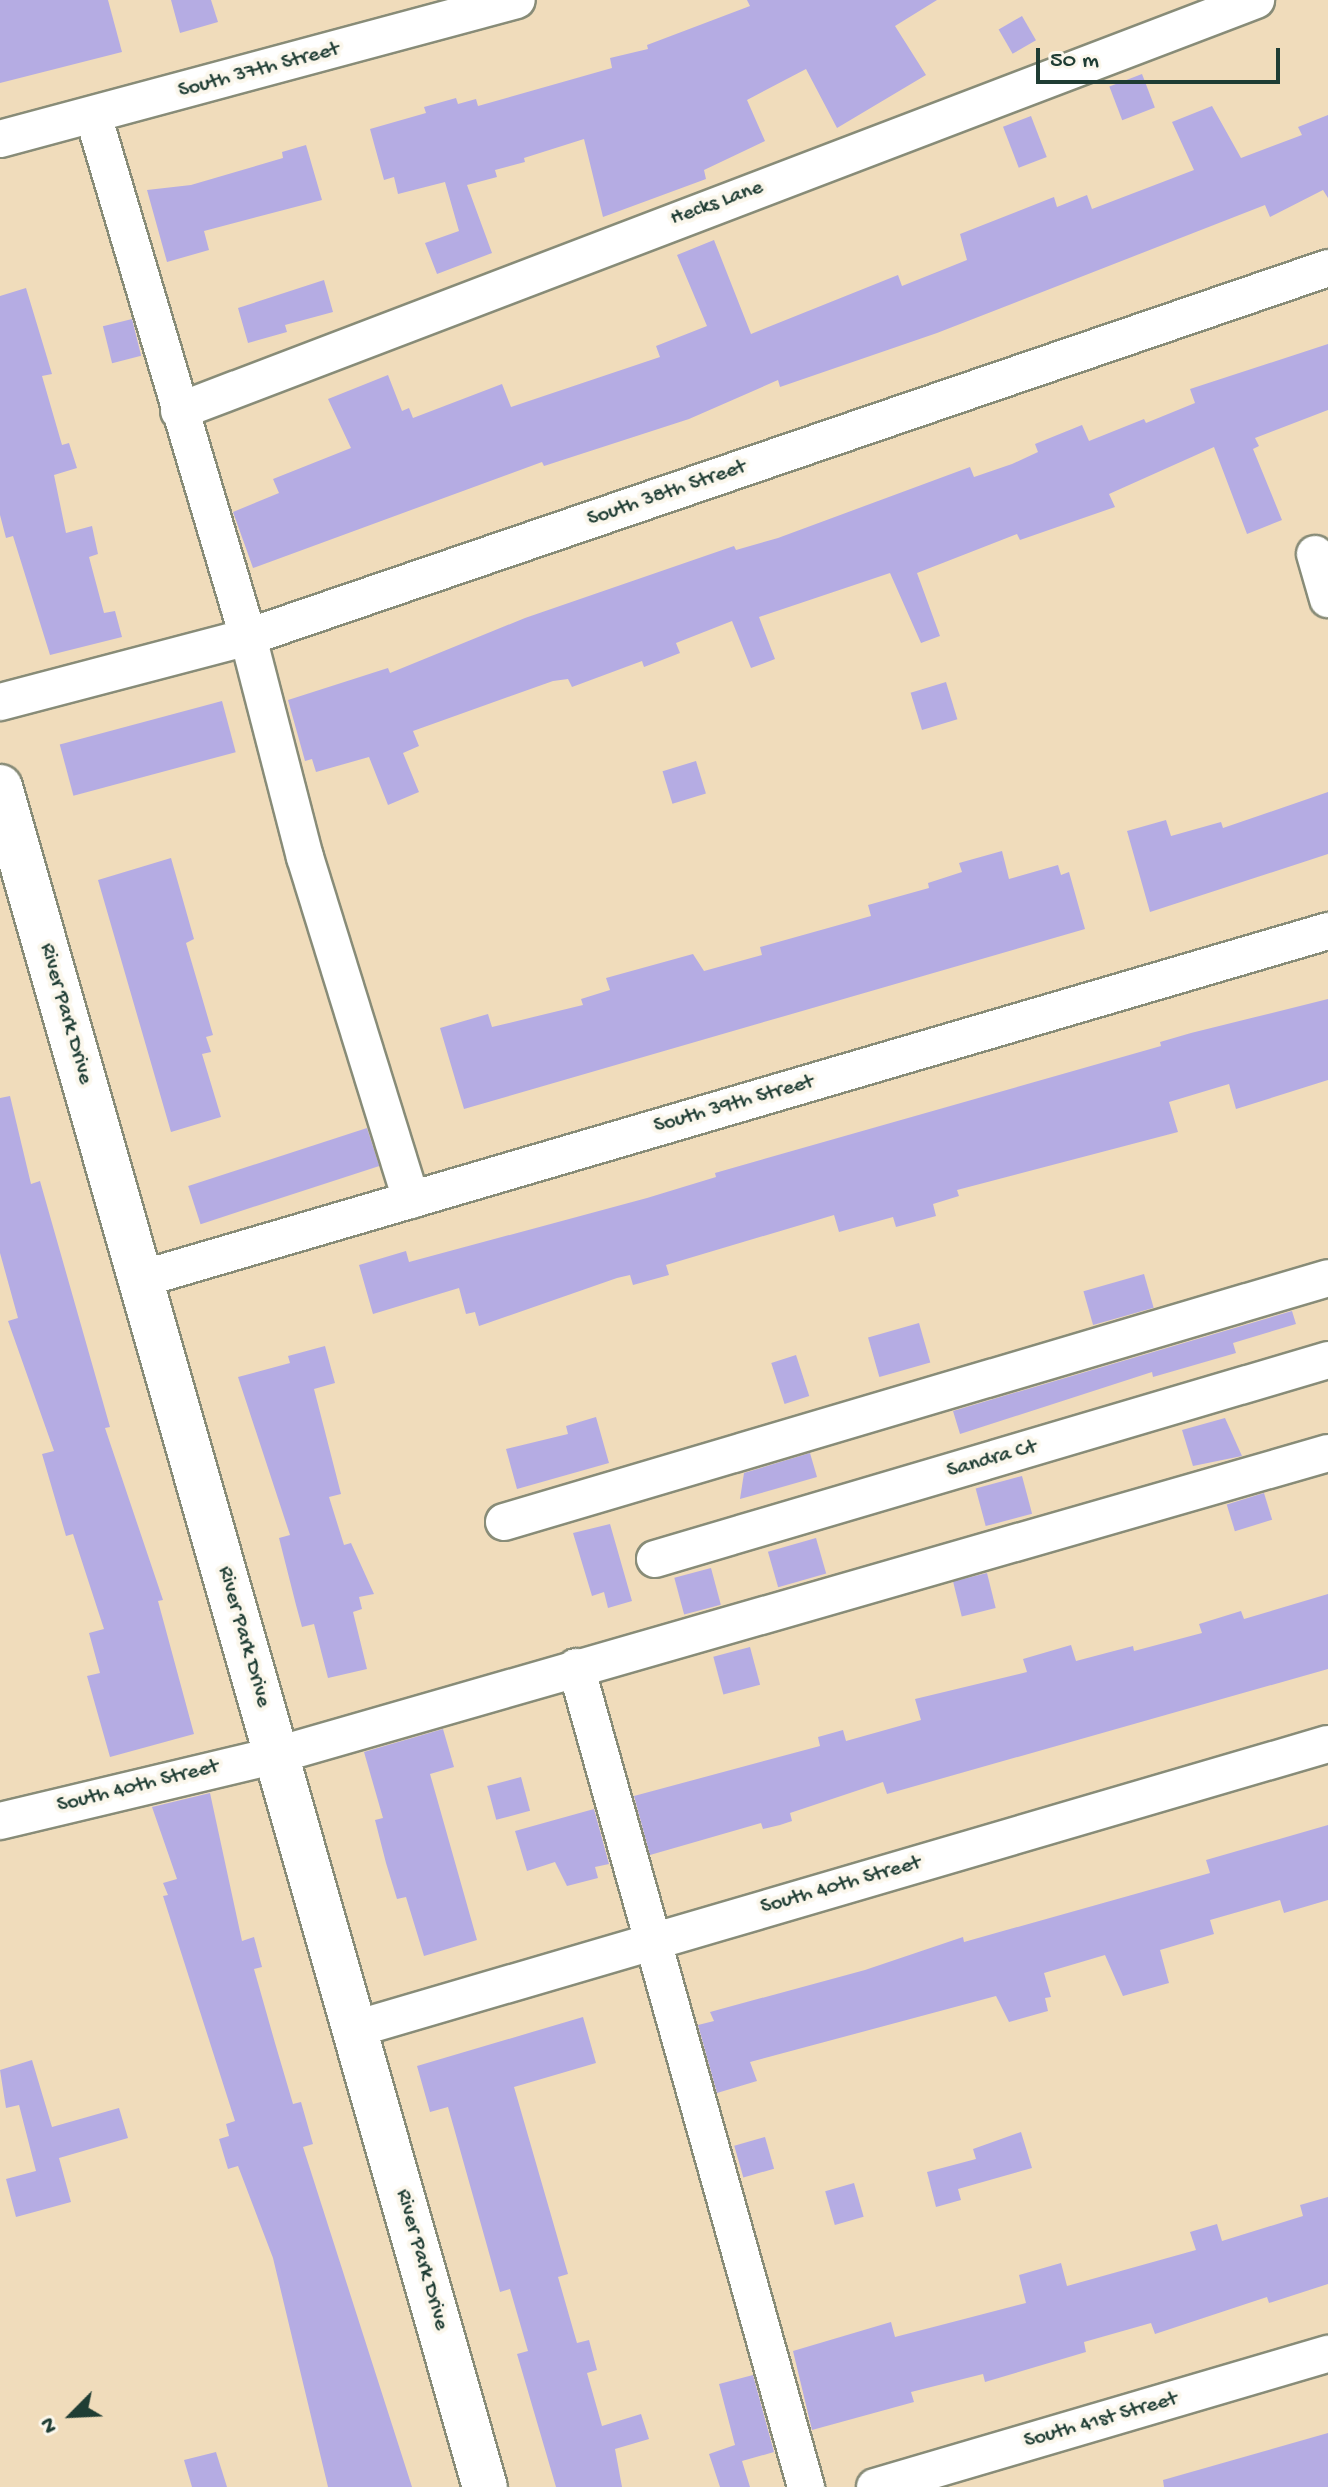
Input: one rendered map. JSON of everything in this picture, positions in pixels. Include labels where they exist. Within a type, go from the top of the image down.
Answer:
[{"type":"street","name":"South 37th Street","points":[[0,139],[517,0]]},
{"type":"street","name":"Hecks Lane","points":[[179,411],[1256,0]]},
{"type":"street","points":[[93,115],[248,637],[305,857],[411,1200]]},
{"type":"street","name":"South 38th Street","points":[[0,702],[248,637],[1328,268]]},
{"type":"street","points":[[1315,554],[1328,599]]},
{"type":"street","name":"River Park Drive","points":[[0,787],[485,2487]]},
{"type":"street","name":"South 39th Street","points":[[141,1279],[1328,931]]},
{"type":"street","points":[[504,1522],[1328,1278]]},
{"type":"street","name":"Sandra Ct","points":[[655,1559],[1328,1360]]},
{"type":"street","name":"South 40th Street","points":[[0,1821],[277,1755],[1328,1453]]},
{"type":"street","points":[[576,1667],[806,2487]]},
{"type":"street","name":"South 40th Street","points":[[355,2029],[1328,1744]]},
{"type":"street","name":"South 41st Street","points":[[875,2487],[1328,2354]]},
{"type":"building","points":[[0,0],[108,0],[122,52],[0,83]]},
{"type":"building","points":[[171,0],[211,0],[218,22],[180,33]]},
{"type":"building","points":[[747,0],[937,0],[895,26],[926,75],[837,128],[806,69],[747,100],[765,141],[704,170],[706,179],[603,217],[584,139],[524,158],[525,162],[495,170],[497,177],[467,185],[492,253],[437,274],[425,243],[459,231],[445,182],[398,194],[394,177],[384,180],[370,129],[426,113],[424,107],[456,98],[458,104],[476,99],[478,106],[612,68],[610,58],[648,49],[647,45],[750,6]]},
{"type":"building","points":[[1022,16],[1036,40],[1013,54],[999,30]]},
{"type":"building","points":[[1142,74],[1155,108],[1122,120],[1109,87]]},
{"type":"building","points":[[1212,106],[1241,158],[1302,135],[1298,127],[1328,115],[1328,198],[1323,190],[1270,217],[1265,205],[937,333],[780,387],[778,380],[689,419],[544,466],[542,462],[253,568],[233,512],[279,493],[273,479],[351,448],[328,399],[388,375],[402,411],[409,408],[413,418],[502,384],[511,407],[660,357],[656,346],[707,326],[677,255],[714,240],[751,334],[898,275],[902,286],[967,260],[960,234],[1054,197],[1057,207],[1087,195],[1092,209],[1194,170],[1172,122]]},
{"type":"building","points":[[1031,116],[1047,157],[1019,168],[1003,127]]},
{"type":"building","points":[[306,145],[322,200],[204,231],[209,250],[167,262],[147,190],[191,185],[283,158],[282,152]]},
{"type":"building","points":[[324,280],[333,312],[285,325],[287,332],[248,343],[238,308]]},
{"type":"building","points":[[26,288],[52,374],[42,376],[62,445],[69,443],[77,468],[54,475],[66,533],[92,526],[98,554],[89,557],[104,613],[115,611],[122,637],[50,655],[13,536],[6,538],[0,515],[0,296]]},
{"type":"building","points":[[132,319],[141,356],[112,363],[103,326]]},
{"type":"building","points":[[1328,344],[1328,410],[1255,438],[1259,446],[1253,449],[1282,520],[1247,534],[1214,447],[1109,494],[1115,507],[1020,540],[1017,534],[917,573],[940,636],[921,643],[890,573],[759,617],[775,659],[751,668],[732,621],[676,643],[680,653],[644,667],[642,661],[572,687],[568,679],[553,681],[413,731],[419,746],[403,753],[419,792],[388,805],[369,757],[316,772],[312,759],[305,761],[288,700],[388,668],[390,673],[525,618],[734,546],[736,550],[778,538],[970,467],[974,477],[1012,464],[1038,452],[1035,444],[1082,425],[1089,441],[1144,419],[1146,423],[1195,403],[1190,389]]},
{"type":"building","points":[[946,682],[957,719],[922,730],[911,693]]},
{"type":"building","points":[[222,701],[236,752],[73,796],[60,744]]},
{"type":"building","points":[[696,761],[706,794],[672,804],[663,771]]},
{"type":"building","points":[[1328,792],[1328,854],[1150,912],[1127,831],[1166,820],[1171,836],[1221,822],[1223,828]]},
{"type":"building","points":[[1002,851],[1009,879],[1058,865],[1061,875],[1069,872],[1085,929],[464,1109],[440,1028],[488,1014],[492,1027],[583,1005],[581,999],[610,990],[606,978],[693,954],[704,971],[762,955],[760,947],[871,916],[868,905],[929,888],[928,883],[962,872],[959,863]]},
{"type":"building","points":[[171,858],[194,939],[186,943],[213,1035],[206,1037],[211,1052],[202,1054],[221,1117],[171,1132],[98,880]]},
{"type":"building","points":[[1328,999],[1328,1080],[1236,1109],[1229,1084],[1169,1102],[1178,1132],[957,1190],[959,1196],[933,1204],[936,1216],[896,1227],[893,1217],[839,1232],[834,1215],[666,1265],[669,1275],[633,1285],[630,1275],[617,1278],[479,1326],[475,1312],[466,1314],[459,1288],[373,1314],[359,1265],[406,1251],[409,1262],[647,1198],[716,1177],[715,1173],[1161,1046],[1160,1042]]},
{"type":"building","points":[[10,1096],[31,1184],[40,1181],[110,1427],[105,1428],[163,1600],[158,1601],[194,1734],[110,1757],[87,1676],[100,1673],[89,1633],[104,1629],[73,1534],[66,1536],[42,1454],[54,1451],[8,1321],[18,1318],[0,1253],[0,1098]]},
{"type":"building","points":[[367,1128],[379,1166],[201,1224],[188,1186]]},
{"type":"building","points":[[1144,1274],[1154,1308],[1093,1325],[1083,1291]]},
{"type":"building","points":[[1292,1311],[1296,1324],[1233,1343],[1236,1353],[1153,1377],[1152,1372],[960,1434],[953,1411]]},
{"type":"building","points":[[919,1323],[930,1362],[879,1377],[868,1338]]},
{"type":"building","points":[[325,1346],[335,1383],[314,1389],[341,1494],[329,1497],[344,1545],[351,1543],[374,1594],[359,1597],[362,1609],[353,1612],[367,1669],[328,1678],[314,1624],[302,1627],[279,1538],[290,1535],[238,1377],[290,1363],[288,1356]]},
{"type":"building","points":[[796,1355],[809,1396],[785,1404],[771,1363]]},
{"type":"building","points":[[596,1417],[609,1463],[517,1489],[506,1449],[568,1434],[566,1426]]},
{"type":"building","points":[[1225,1418],[1242,1456],[1193,1466],[1182,1430]]},
{"type":"building","points":[[810,1453],[817,1477],[740,1499],[744,1473]]},
{"type":"building","points":[[1022,1476],[1032,1514],[986,1526],[976,1488]]},
{"type":"building","points":[[1264,1493],[1272,1520],[1235,1531],[1227,1504]]},
{"type":"building","points":[[610,1524],[632,1601],[608,1608],[604,1592],[592,1596],[573,1533]]},
{"type":"building","points":[[816,1538],[826,1574],[778,1587],[768,1552]]},
{"type":"building","points":[[711,1568],[721,1605],[684,1615],[674,1578]]},
{"type":"building","points":[[987,1573],[996,1608],[962,1616],[953,1581]]},
{"type":"building","points":[[1328,1594],[1328,1669],[887,1794],[883,1782],[790,1813],[792,1821],[780,1825],[763,1829],[761,1823],[650,1855],[634,1796],[820,1746],[818,1737],[843,1730],[846,1741],[921,1720],[915,1699],[1027,1672],[1023,1659],[1071,1645],[1076,1661],[1133,1646],[1134,1651],[1202,1633],[1199,1624],[1241,1611],[1244,1619]]},
{"type":"building","points":[[750,1647],[760,1685],[723,1695],[713,1657]]},
{"type":"building","points":[[443,1729],[454,1767],[430,1774],[477,1940],[424,1956],[406,1897],[397,1899],[386,1863],[375,1820],[383,1818],[364,1752]]},
{"type":"building","points":[[521,1777],[530,1811],[496,1820],[487,1786]]},
{"type":"building","points":[[210,1793],[242,1941],[254,1937],[262,1967],[254,1969],[275,2043],[293,2104],[301,2102],[313,2144],[303,2147],[412,2487],[328,2487],[273,2258],[238,2166],[228,2169],[219,2139],[229,2136],[226,2124],[235,2121],[163,1896],[168,1895],[163,1883],[177,1879],[152,1807]]},
{"type":"building","points":[[594,1809],[609,1864],[595,1867],[598,1878],[567,1886],[555,1862],[527,1871],[515,1831]]},
{"type":"building","points":[[1328,1825],[1328,1900],[1284,1913],[1280,1900],[1210,1920],[1214,1934],[1160,1950],[1169,1983],[1123,1996],[1105,1955],[1044,1973],[1051,1997],[1045,1998],[1048,2011],[1009,2022],[996,1996],[750,2062],[757,2081],[717,2093],[698,2025],[714,2021],[710,2012],[865,1970],[963,1937],[964,1942],[1210,1873],[1206,1860]]},
{"type":"building","points":[[583,2017],[596,2063],[514,2087],[568,2274],[558,2277],[577,2343],[589,2340],[597,2370],[587,2373],[602,2426],[641,2414],[649,2439],[615,2449],[622,2487],[556,2487],[517,2354],[528,2351],[510,2289],[500,2292],[448,2107],[430,2112],[417,2066]]},
{"type":"building","points":[[32,2060],[52,2127],[119,2108],[128,2138],[59,2158],[71,2202],[16,2217],[6,2179],[36,2171],[19,2105],[6,2108],[0,2070]]},
{"type":"building","points":[[1021,2132],[1032,2168],[958,2189],[961,2200],[936,2207],[927,2172],[976,2159],[973,2149]]},
{"type":"building","points":[[765,2137],[774,2169],[743,2178],[734,2146]]},
{"type":"building","points":[[854,2183],[864,2217],[835,2225],[825,2191]]},
{"type":"building","points":[[1328,2197],[1328,2284],[1269,2303],[1267,2297],[1155,2334],[1151,2323],[1084,2342],[1086,2352],[985,2382],[983,2374],[911,2392],[914,2402],[812,2430],[793,2351],[891,2322],[895,2337],[1026,2303],[1019,2275],[1061,2263],[1067,2286],[1196,2250],[1190,2232],[1217,2224],[1222,2241],[1303,2216],[1300,2205]]},
{"type":"building","points":[[753,2375],[774,2452],[742,2461],[750,2487],[720,2487],[709,2454],[735,2445],[719,2384]]},
{"type":"building","points":[[1328,2433],[1328,2487],[1164,2487],[1163,2480]]},
{"type":"building","points":[[216,2452],[227,2487],[192,2487],[184,2460]]}]
